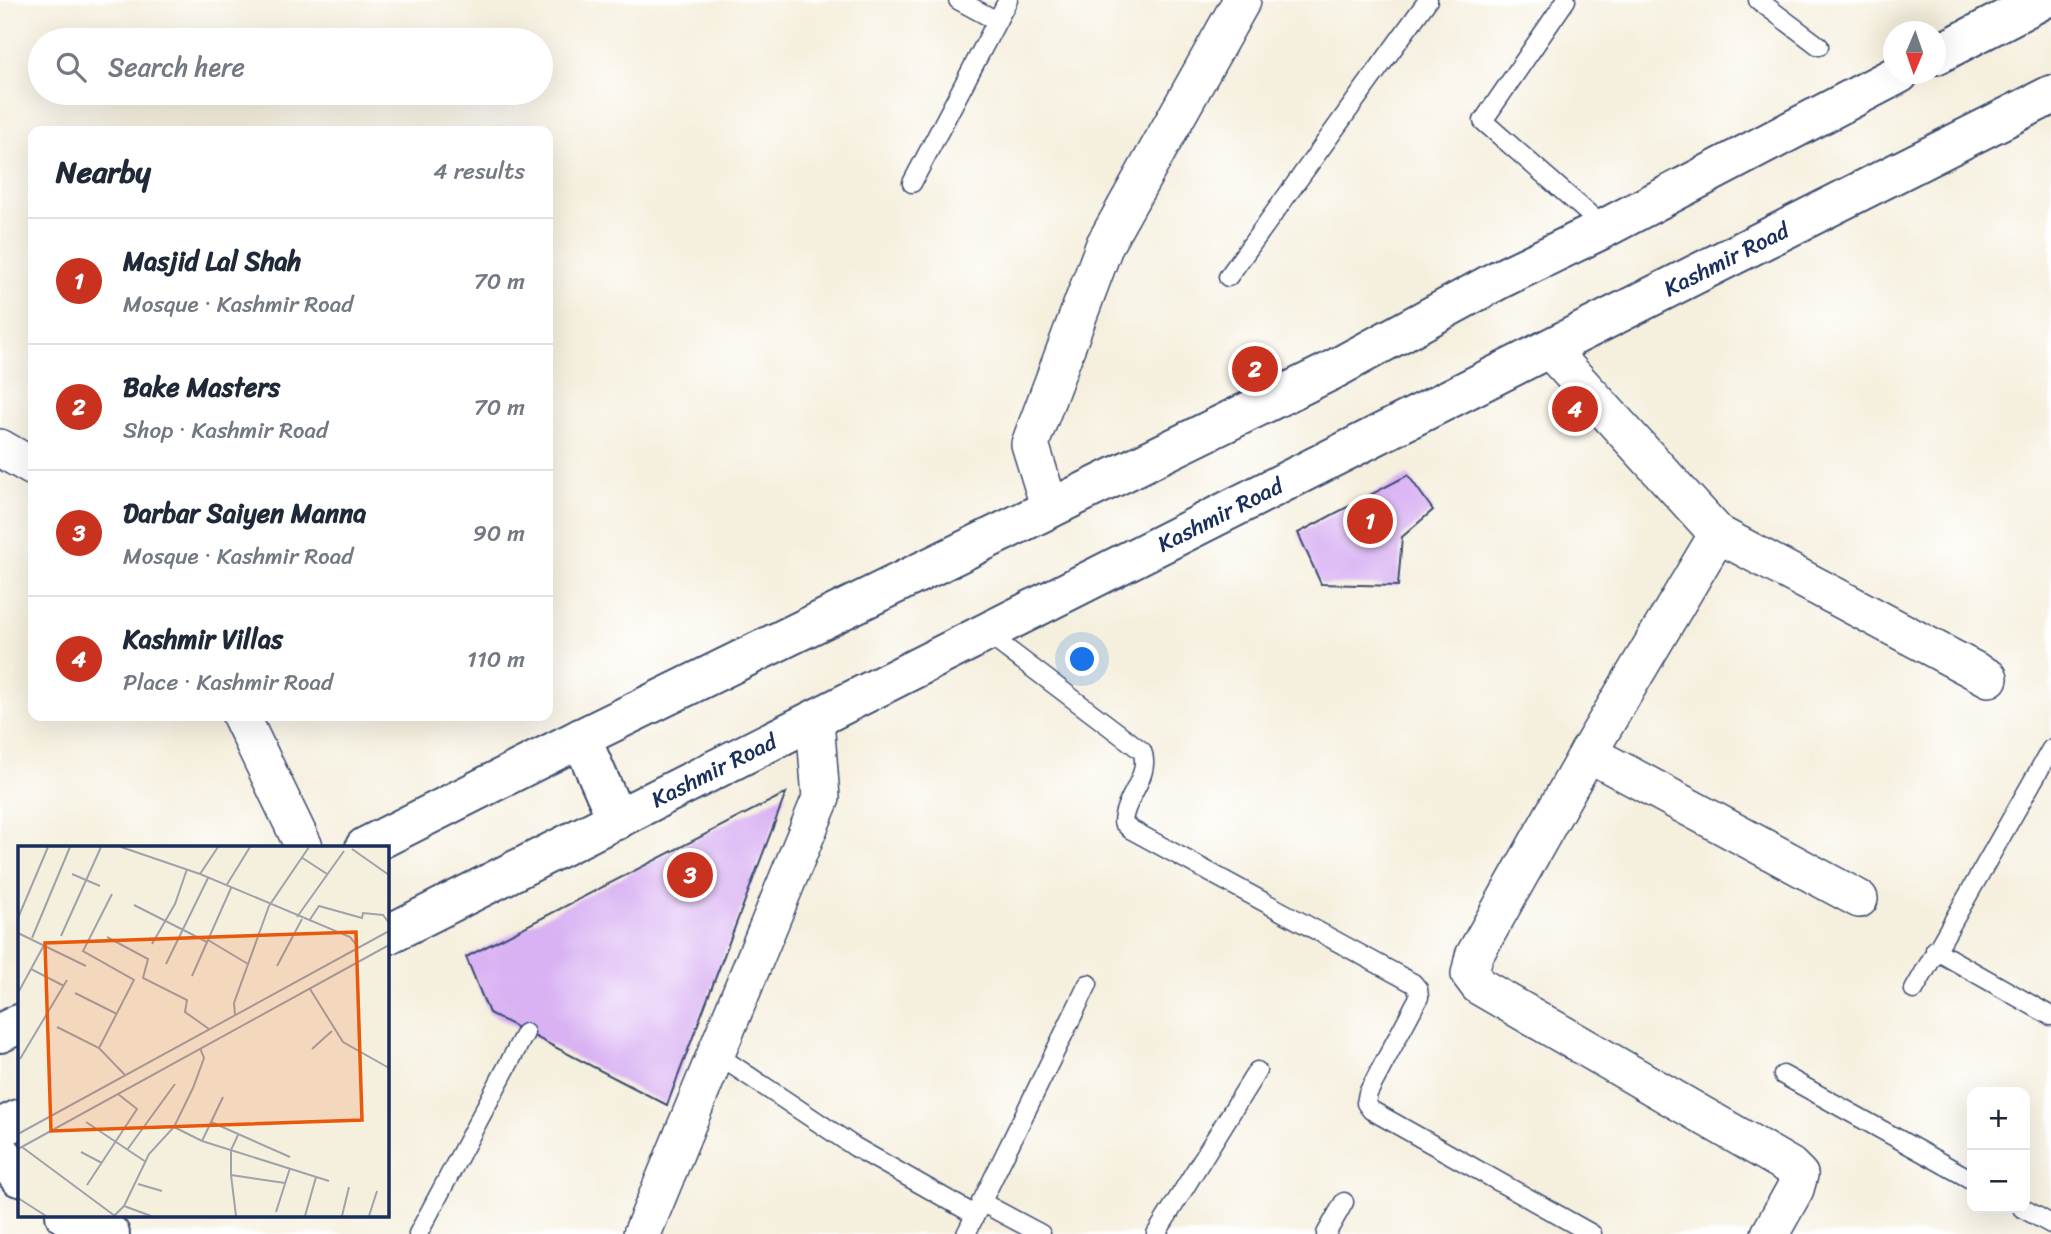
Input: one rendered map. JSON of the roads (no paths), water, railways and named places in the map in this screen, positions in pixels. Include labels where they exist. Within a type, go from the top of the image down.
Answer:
[{"type":"main road","points":[[1946,49],[2042,0]]},
{"type":"main road","points":[[367,846],[581,738],[1329,372],[1498,280],[1605,228],[1883,82]]},
{"type":"main road","name":"Kashmir Road","points":[[388,934],[2051,95]]},
{"type":"main road","points":[[581,738],[617,820]]},
{"type":"main road","points":[[0,1034],[18,1025]]},
{"type":"main road","points":[[0,1128],[18,1119]]},
{"type":"main road","points":[[0,1151],[18,1176]]},
{"type":"main road","points":[[67,1216],[110,1234]]},
{"type":"street","points":[[1050,509],[1030,444],[1100,257],[1242,0]]},
{"type":"street","points":[[1549,349],[1718,534],[1989,678]]},
{"type":"street","points":[[0,448],[28,464]]},
{"type":"street","points":[[1718,534],[1588,753],[1474,956],[1470,974],[1479,986],[1790,1166],[1799,1175],[1795,1189],[1770,1234]]},
{"type":"street","points":[[642,1234],[821,798],[815,720]]},
{"type":"street","points":[[243,721],[304,846]]},
{"type":"street","points":[[1588,753],[1859,899]]},
{"type":"lane","points":[[958,0],[998,21]]},
{"type":"lane","points":[[912,183],[1008,0]]},
{"type":"lane","points":[[1228,277],[1428,0]]},
{"type":"lane","points":[[1566,0],[1483,121],[1605,228]]},
{"type":"lane","points":[[1758,0],[1819,46]]},
{"type":"lane","points":[[986,633],[1142,751],[1146,760],[1124,811],[1123,822],[1130,829],[1413,982],[1419,997],[1368,1093],[1366,1103],[1371,1110],[1592,1234]]},
{"type":"lane","points":[[1914,990],[2051,749]]},
{"type":"lane","points":[[1935,950],[2051,1016]]},
{"type":"lane","points":[[966,1234],[1088,984]]},
{"type":"lane","points":[[418,1234],[525,1033]]},
{"type":"lane","points":[[716,1054],[855,1147],[978,1209],[1041,1234]]},
{"type":"lane","points":[[1156,1234],[1258,1071]]},
{"type":"lane","points":[[1783,1075],[1967,1177]]},
{"type":"lane","points":[[1326,1234],[1344,1202]]},
{"type":"lane","points":[[2030,1212],[2051,1224]]},
{"type":"place","name":"Bake Masters","points":[[1255,369]]},
{"type":"place","name":"Kashmir Villas","points":[[1575,409]]},
{"type":"place","name":"Masjid Lal Shah","points":[[1370,521]]},
{"type":"place","name":"Darbar Saiyen Manna","points":[[690,875]]}]
